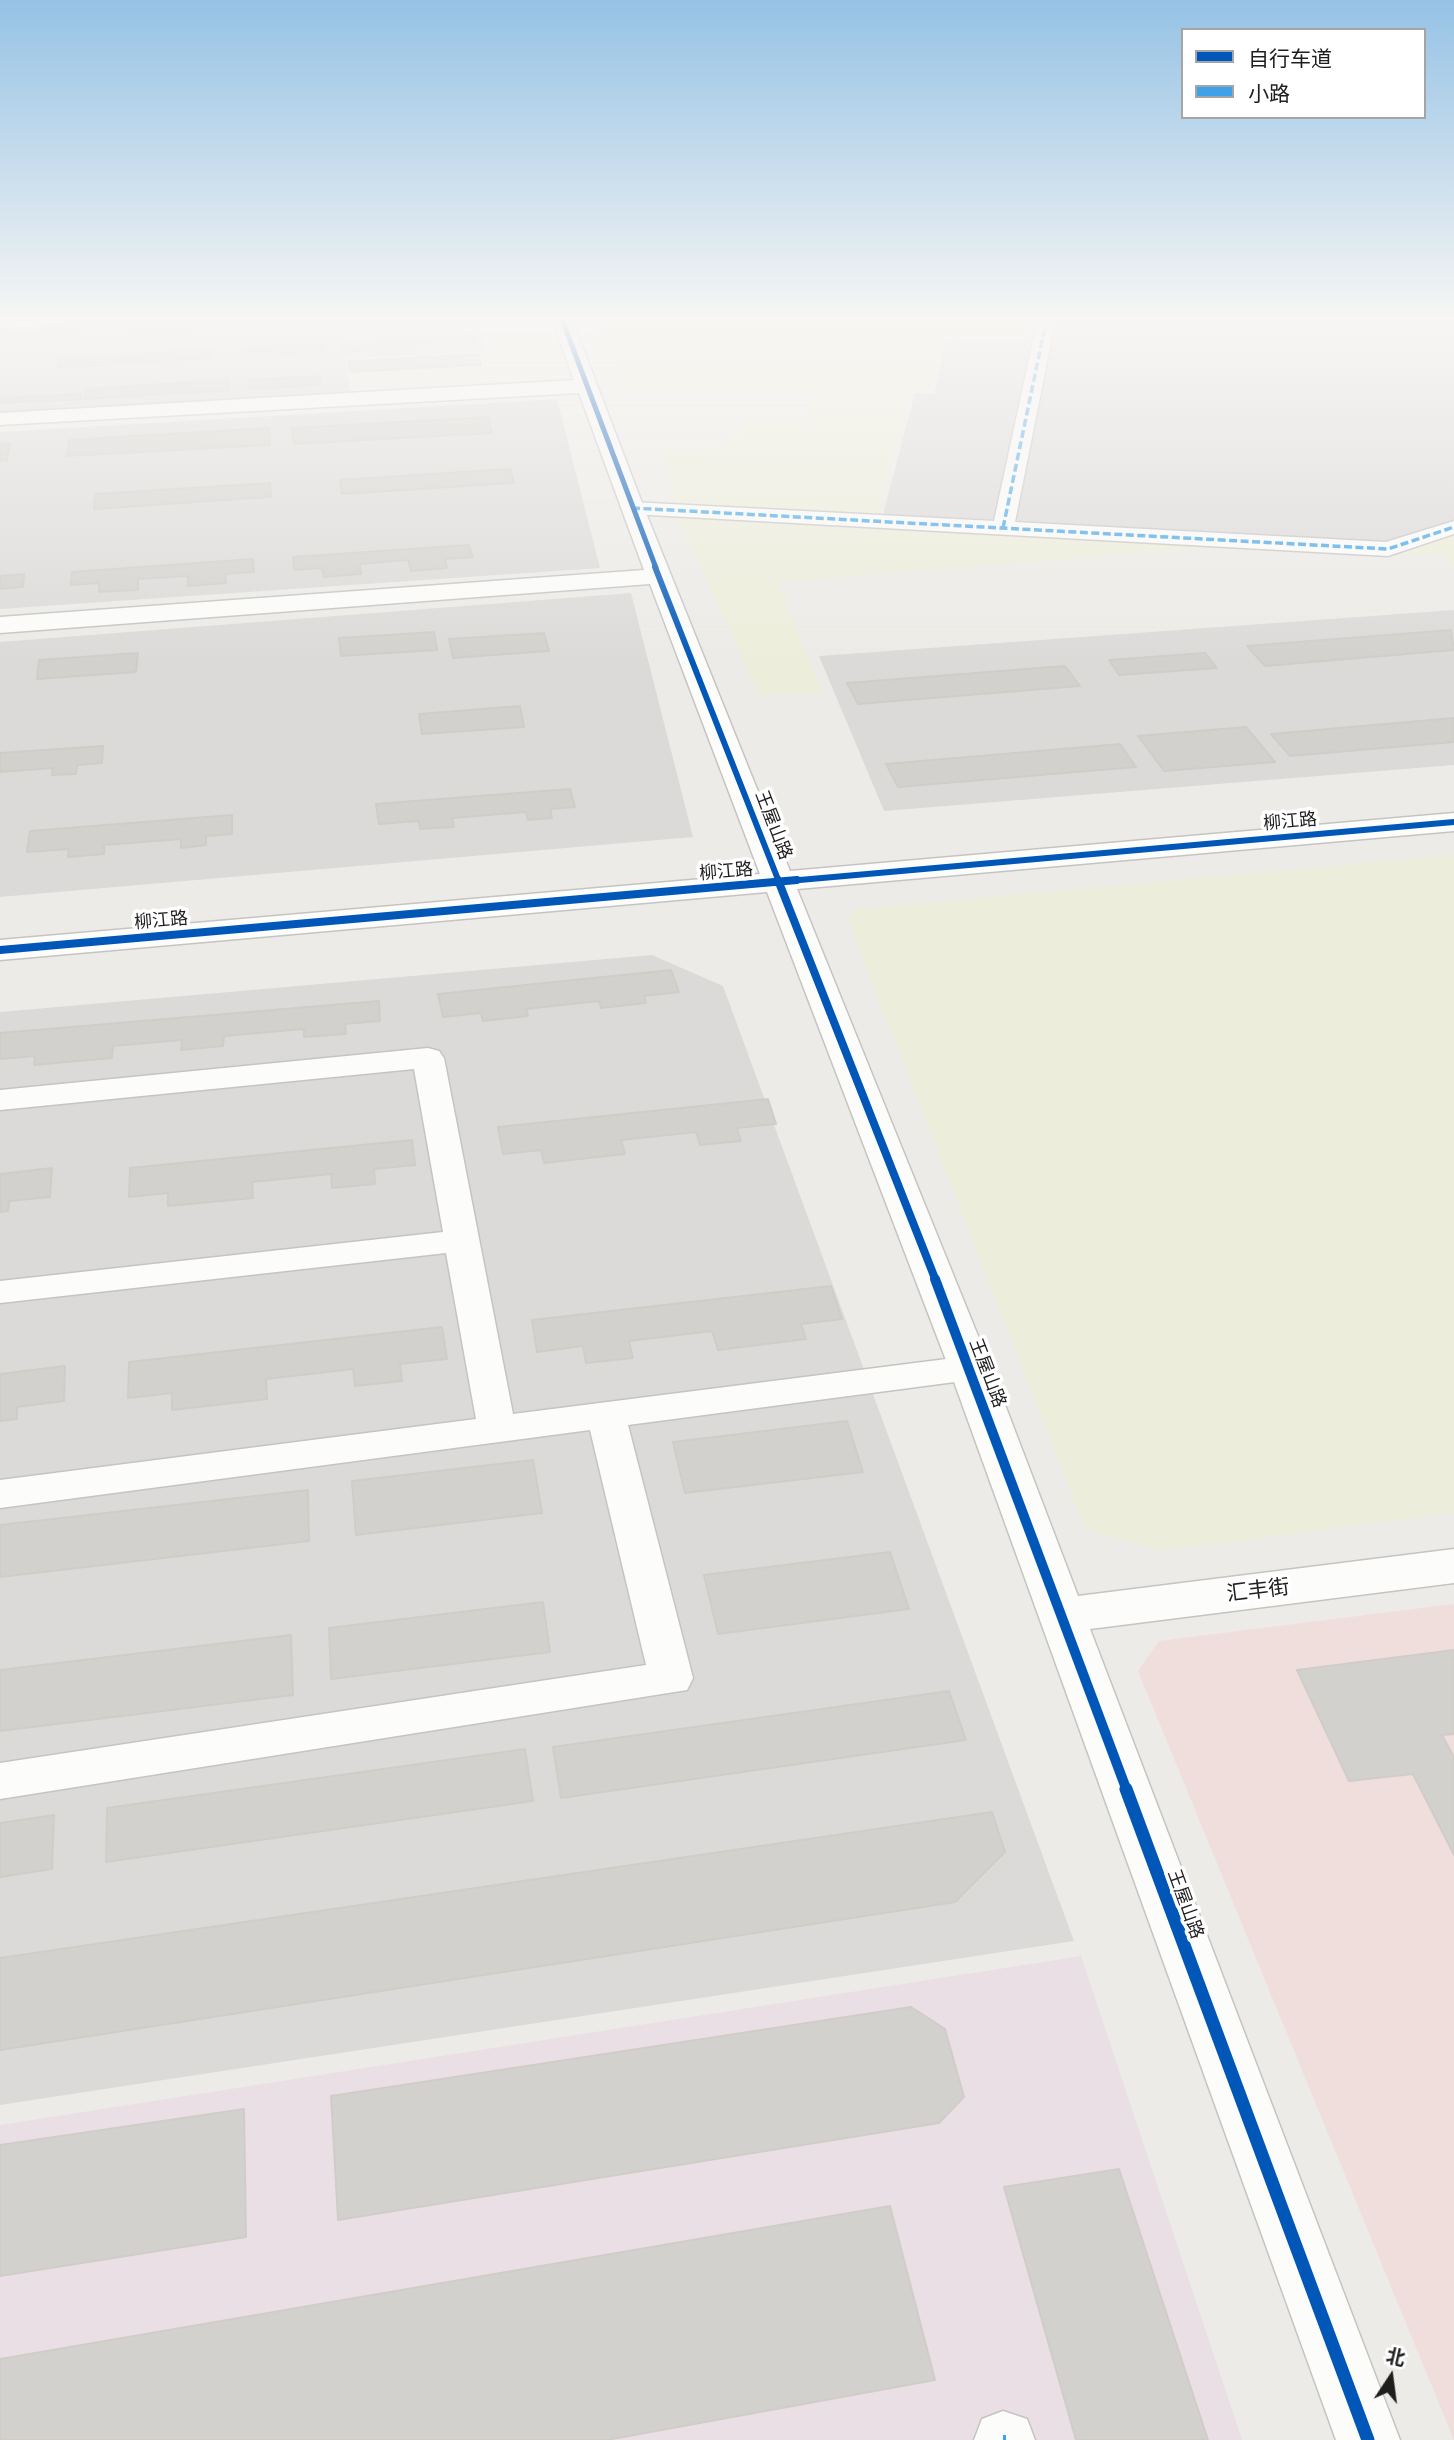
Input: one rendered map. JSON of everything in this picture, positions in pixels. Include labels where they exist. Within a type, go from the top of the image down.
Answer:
[{"type":"street","name":"王屋山路","points":[[605,436],[970,1368],[1368,2440]]},
{"type":"street","points":[[1003,528],[1022,436]]},
{"type":"street","points":[[632,508],[1388,549],[1454,527]]},
{"type":"street","points":[[0,625],[660,576]]},
{"type":"street","name":"柳江路","points":[[0,950],[777,875],[1454,805]]},
{"type":"street","name":"柳江路","points":[[0,932],[1454,822]]},
{"type":"street","points":[[0,1100],[428,1058],[497,1430]]},
{"type":"street","points":[[0,1292],[461,1241]]},
{"type":"street","points":[[0,1494],[970,1368]]},
{"type":"street","points":[[0,1782],[671,1678],[606,1415]]},
{"type":"street","name":"汇丰街","points":[[1062,1615],[1454,1566]]},
{"type":"shaded area","points":[[0,436],[566,436],[600,568],[0,609]]},
{"type":"shaded area","points":[[904,436],[1454,436],[1454,521],[1384,545],[882,518]]},
{"type":"shaded area","points":[[631,593],[693,837],[0,897],[0,642]]},
{"type":"shaded area","points":[[1454,610],[1454,765],[884,811],[819,656]]},
{"type":"shaded area","points":[[652,955],[723,986],[1074,1941],[0,2105],[0,1012]]},
{"type":"shaded area","points":[[1454,1604],[1454,2440],[1138,1671],[1159,1641]]},
{"type":"shaded area","points":[[1081,1956],[1242,2440],[0,2440],[0,2125]]},
{"type":"green space","points":[[734,436],[899,436],[877,514],[678,502],[658,451],[726,448]]},
{"type":"green space","points":[[677,515],[1234,546],[777,582],[822,692],[759,695]]},
{"type":"green space","points":[[1454,536],[1454,566],[1440,554],[1410,557],[1405,553]]},
{"type":"green space","points":[[1454,855],[1454,1513],[1161,1551],[1085,1529],[847,918],[858,909]]},
{"type":"building","points":[[138,436],[269,436],[270,445],[67,456],[69,440]]},
{"type":"building","points":[[293,436],[440,436],[294,444]]},
{"type":"building","points":[[10,443],[7,460],[0,461],[0,444]]},
{"type":"building","points":[[510,469],[514,483],[342,494],[340,480]]},
{"type":"building","points":[[270,483],[271,497],[94,509],[95,494]]},
{"type":"building","points":[[469,545],[473,557],[445,559],[447,568],[411,571],[408,560],[360,564],[361,574],[324,577],[322,568],[294,570],[293,557]]},
{"type":"building","points":[[253,559],[254,572],[225,574],[226,583],[188,586],[188,576],[138,579],[138,590],[99,592],[99,583],[71,585],[72,572]]},
{"type":"building","points":[[24,574],[23,587],[0,589],[0,576]]},
{"type":"building","points":[[1451,630],[1454,650],[1265,666],[1247,646]]},
{"type":"building","points":[[434,632],[437,650],[341,656],[339,638]]},
{"type":"building","points":[[544,633],[549,651],[453,658],[449,639]]},
{"type":"building","points":[[138,653],[136,672],[37,679],[39,660]]},
{"type":"building","points":[[1205,653],[1217,668],[1119,675],[1109,660]]},
{"type":"building","points":[[1065,666],[1080,686],[858,704],[847,683]]},
{"type":"building","points":[[520,706],[524,727],[422,734],[419,714]]},
{"type":"building","points":[[1454,718],[1454,742],[1290,756],[1271,734]]},
{"type":"building","points":[[1246,727],[1275,762],[1164,771],[1138,736]]},
{"type":"building","points":[[1120,744],[1136,767],[898,787],[886,764]]},
{"type":"building","points":[[103,746],[102,763],[77,765],[76,774],[52,775],[53,768],[0,772],[0,753]]},
{"type":"building","points":[[570,789],[575,807],[550,809],[552,818],[528,820],[526,812],[452,818],[454,827],[420,829],[419,821],[379,824],[376,804]]},
{"type":"building","points":[[232,815],[232,834],[206,836],[206,845],[181,848],[181,839],[104,845],[104,854],[68,857],[69,849],[27,852],[30,831]]},
{"type":"building","points":[[671,970],[679,992],[644,996],[646,1003],[601,1008],[599,1001],[526,1009],[528,1016],[483,1021],[481,1013],[443,1017],[438,994]]},
{"type":"building","points":[[379,1001],[380,1021],[345,1024],[346,1034],[304,1037],[304,1029],[224,1036],[223,1046],[181,1050],[182,1040],[113,1046],[112,1058],[34,1065],[35,1056],[0,1059],[0,1033]]},
{"type":"building","points":[[768,1099],[776,1124],[737,1128],[741,1141],[700,1145],[696,1132],[621,1140],[625,1154],[544,1163],[541,1150],[503,1154],[498,1127]]},
{"type":"building","points":[[412,1140],[415,1165],[374,1169],[375,1184],[332,1188],[331,1174],[252,1182],[253,1198],[168,1206],[168,1193],[129,1197],[130,1168]]},
{"type":"building","points":[[52,1168],[50,1197],[9,1201],[8,1211],[0,1212],[0,1174]]},
{"type":"building","points":[[831,1286],[842,1319],[801,1324],[806,1339],[718,1350],[712,1331],[629,1341],[633,1358],[586,1363],[583,1346],[537,1352],[532,1320]]},
{"type":"building","points":[[442,1327],[447,1359],[400,1364],[402,1381],[355,1386],[353,1369],[266,1379],[267,1399],[172,1410],[172,1393],[128,1398],[129,1362]]},
{"type":"building","points":[[65,1366],[64,1401],[17,1407],[17,1419],[0,1421],[0,1374]]},
{"type":"building","points":[[847,1421],[863,1472],[685,1493],[673,1442]]},
{"type":"building","points":[[533,1460],[542,1513],[356,1535],[352,1481]]},
{"type":"building","points":[[308,1490],[309,1541],[0,1577],[0,1525]]},
{"type":"building","points":[[890,1552],[909,1609],[718,1634],[704,1575]]},
{"type":"building","points":[[543,1602],[550,1652],[331,1679],[329,1628]]},
{"type":"building","points":[[291,1635],[293,1695],[0,1731],[0,1670]]},
{"type":"building","points":[[1454,1650],[1454,1734],[1442,1735],[1454,1757],[1454,1855],[1413,1774],[1349,1781],[1297,1670]]},
{"type":"building","points":[[949,1691],[966,1740],[561,1798],[553,1747]]},
{"type":"building","points":[[525,1749],[533,1801],[106,1862],[107,1808]]},
{"type":"building","points":[[992,1812],[1005,1852],[955,1902],[0,2050],[0,1958]]},
{"type":"building","points":[[54,1815],[52,1869],[0,1877],[0,1823]]},
{"type":"building","points":[[911,2007],[945,2029],[964,2097],[939,2123],[338,2220],[331,2096]]},
{"type":"building","points":[[244,2109],[246,2237],[0,2276],[0,2145]]},
{"type":"building","points":[[1119,2169],[1208,2440],[1076,2440],[1004,2187]]},
{"type":"building","points":[[890,2206],[935,2380],[607,2440],[0,2440],[0,2359]]},
{"type":"marked path","points":[[1003,528],[1022,436]]},
{"type":"marked path","points":[[632,508],[1388,549],[1454,527]]},
{"type":"cycle path","points":[[605,436],[970,1368],[1368,2440]]},
{"type":"cycle path","points":[[0,950],[1454,822]]}]
